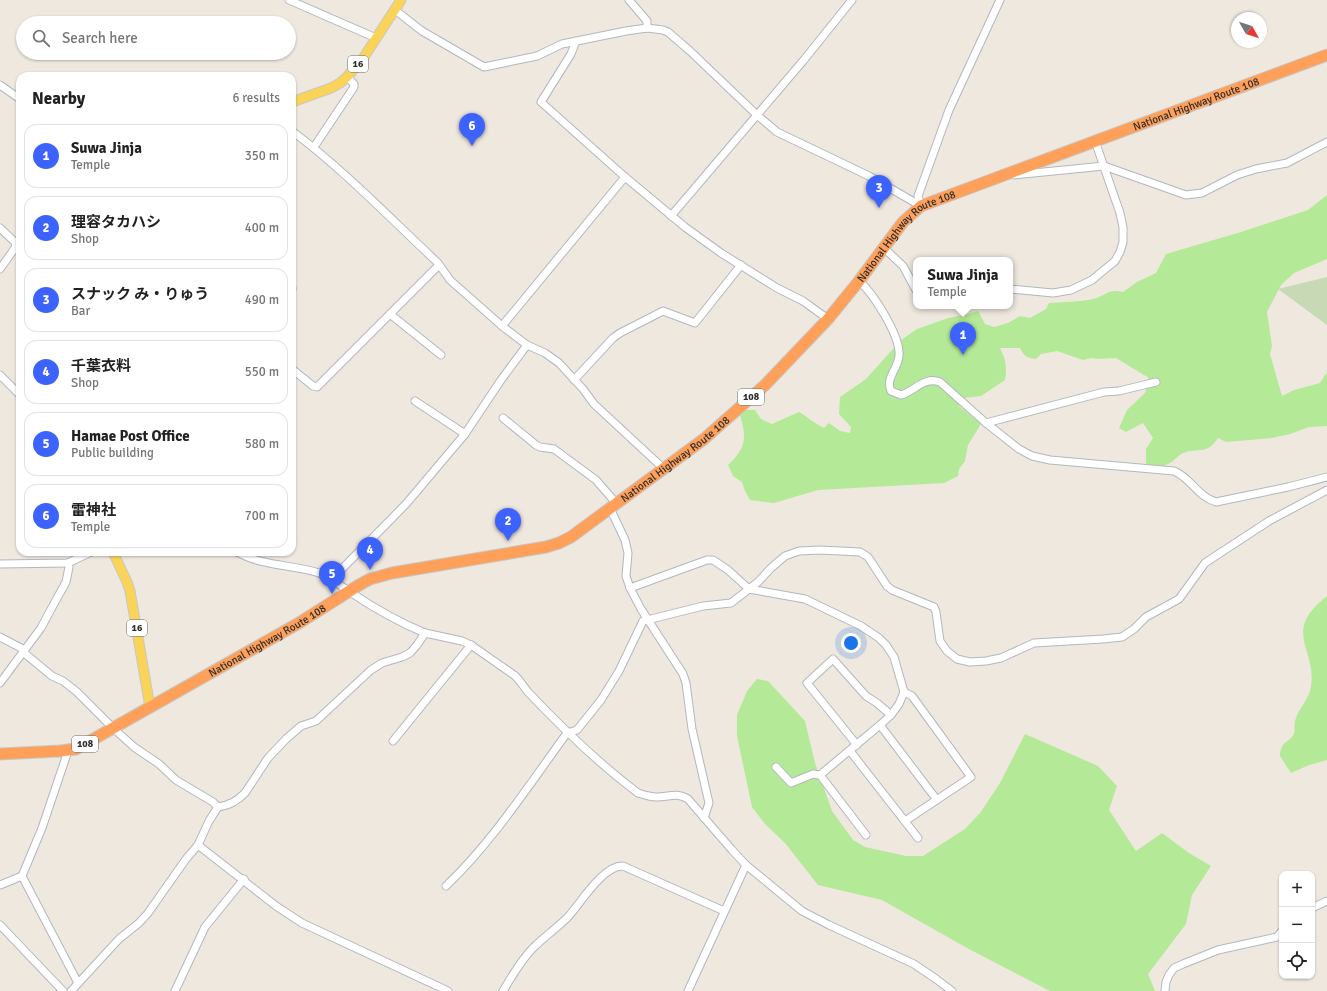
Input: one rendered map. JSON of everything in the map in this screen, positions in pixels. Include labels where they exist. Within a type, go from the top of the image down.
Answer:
[{"type":"highway","name":"National Highway Route 108","points":[[0,755],[12,753],[68,751],[82,746],[299,623],[370,579],[382,575],[546,547],[571,537],[704,439],[766,385],[828,319],[859,282],[903,222],[921,206],[1327,55]]},
{"type":"main road","name":"16","points":[[296,101],[331,88],[347,77],[362,60],[401,0]]},
{"type":"main road","name":"16","points":[[114,556],[121,568],[130,591],[150,707]]},
{"type":"street","points":[[289,0],[376,38]]},
{"type":"street","points":[[628,0],[647,21],[647,28]]},
{"type":"street","points":[[672,216],[803,61],[852,0]]},
{"type":"street","points":[[921,206],[918,196],[949,110],[1000,0]]},
{"type":"street","points":[[395,10],[428,35],[484,67],[537,56],[562,44],[626,31],[647,28],[668,32],[777,132],[869,176],[921,206]]},
{"type":"street","points":[[576,41],[572,54],[541,102],[625,177],[672,216],[741,266],[777,288],[803,301],[828,319]]},
{"type":"street","points":[[314,147],[354,87],[354,84],[347,77]]},
{"type":"street","points":[[0,85],[16,96]]},
{"type":"street","points":[[296,134],[314,147],[439,265],[450,280],[502,326],[527,345],[545,353],[559,363],[583,389],[594,404],[663,468]]},
{"type":"street","points":[[1013,289],[1053,292],[1071,290],[1092,280],[1116,261],[1123,242],[1123,227],[1095,141]]},
{"type":"street","points":[[1001,176],[1104,166],[1186,195],[1202,193],[1237,175],[1256,169],[1287,163],[1327,142]]},
{"type":"street","points":[[502,326],[625,177]]},
{"type":"street","points":[[0,228],[16,243],[15,248],[0,269]]},
{"type":"street","points":[[884,248],[903,266],[913,284]]},
{"type":"street","points":[[296,372],[313,386],[317,387],[439,265]]},
{"type":"street","points":[[574,380],[616,336],[662,311],[695,323],[741,266]]},
{"type":"street","points":[[859,282],[868,291],[881,309],[898,346],[900,355],[898,364],[889,379],[891,391],[900,395],[928,380],[936,380],[947,387],[986,423],[1026,454],[1038,458],[1174,471],[1185,477],[1200,494],[1216,502],[1327,477]]},
{"type":"street","points":[[390,314],[441,355]]},
{"type":"street","points":[[332,579],[406,504],[465,434],[500,380],[527,345]]},
{"type":"street","points":[[0,375],[16,391]]},
{"type":"street","points":[[986,423],[1104,392],[1119,391],[1156,382]]},
{"type":"street","points":[[415,401],[465,434]]},
{"type":"street","points":[[502,418],[536,445],[554,449],[596,480],[613,506],[627,546],[628,553],[626,576],[630,588],[683,674],[686,683],[692,729],[709,803],[704,818]]},
{"type":"street","points":[[446,886],[458,875],[507,815],[567,733],[577,730],[601,700],[619,671],[643,621],[703,606],[731,603],[758,582],[785,556],[799,551],[820,550],[860,552],[868,557],[887,586],[892,590],[934,608],[936,612],[940,641],[947,651],[957,660],[970,662],[986,661],[1001,658],[1034,643],[1122,637],[1146,617],[1179,599],[1205,563],[1269,521],[1327,490]]},
{"type":"street","points":[[0,564],[68,563],[83,556]]},
{"type":"street","points":[[246,556],[274,565],[318,573],[332,579],[349,592],[403,624],[425,633],[471,644],[514,675],[526,690],[567,733],[596,760],[638,793],[644,796],[657,797],[675,795],[682,796],[688,800],[746,865],[802,911],[914,964],[949,990]]},
{"type":"street","points":[[630,588],[707,560],[713,560],[728,570],[749,589],[805,599],[862,626],[879,638],[894,657],[904,692],[900,704],[880,725],[820,775]]},
{"type":"street","points":[[0,683],[40,628],[66,582],[69,567],[68,563]]},
{"type":"street","points":[[71,991],[119,939],[139,923],[198,845],[208,821],[218,807],[230,805],[238,800],[245,793],[276,749],[302,726],[316,721],[371,670],[382,663],[410,653],[425,633]]},
{"type":"street","points":[[0,637],[24,651],[52,676],[63,681],[134,747],[159,764],[176,780],[213,802],[218,807]]},
{"type":"street","points":[[393,741],[471,644]]},
{"type":"street","points":[[857,745],[808,683],[833,659],[866,696],[891,715]]},
{"type":"street","points":[[904,692],[912,696],[971,777],[905,821]]},
{"type":"street","points":[[880,725],[937,800]]},
{"type":"street","points":[[0,885],[22,876],[42,828],[68,751]]},
{"type":"street","points":[[850,751],[918,838]]},
{"type":"street","points":[[776,767],[791,784],[813,774],[820,775],[866,835]]},
{"type":"street","points":[[198,845],[244,879],[276,906],[302,922],[448,991]]},
{"type":"street","points":[[688,991],[746,865]]},
{"type":"street","points":[[503,991],[513,972],[533,948],[567,918],[588,891],[609,871],[617,866],[623,866],[724,911]]},
{"type":"street","points":[[22,876],[78,983]]},
{"type":"street","points":[[176,991],[205,927],[244,879]]},
{"type":"street","points":[[1314,907],[1327,902]]},
{"type":"street","points":[[0,925],[63,991]]},
{"type":"street","points":[[1165,991],[1166,982],[1174,968],[1218,950],[1277,937],[1279,935]]},
{"type":"green space","points":[[1327,195],[1327,259],[1294,273],[1281,285],[1267,312],[1272,346],[1270,354],[1282,396],[1294,390],[1320,383],[1327,372],[1327,426],[1309,427],[1290,434],[1272,438],[1226,442],[1218,438],[1211,446],[1204,450],[1183,453],[1166,465],[1157,466],[1146,464],[1146,449],[1153,438],[1143,423],[1126,432],[1119,428],[1127,410],[1145,393],[1149,378],[1116,358],[1091,358],[1083,360],[1057,351],[1041,354],[1036,359],[1026,356],[1020,348],[1000,348],[1006,364],[1005,380],[981,396],[964,398],[959,406],[981,424],[968,445],[965,461],[959,469],[958,476],[944,483],[818,490],[774,503],[750,500],[742,482],[733,476],[728,465],[742,448],[744,430],[740,415],[745,410],[755,410],[761,419],[772,424],[799,412],[824,428],[829,423],[840,431],[850,433],[851,427],[839,414],[840,397],[866,379],[901,340],[917,329],[948,318],[978,311],[985,324],[994,327],[1008,323],[1020,316],[1030,318],[1046,309],[1049,303],[1088,300],[1113,291],[1123,292],[1137,282],[1156,273],[1166,254],[1308,210]]},
{"type":"green space","points":[[1327,277],[1327,325],[1278,289]]},
{"type":"green space","points":[[1327,596],[1327,760],[1309,765],[1291,773],[1280,756],[1280,753],[1283,745],[1294,734],[1296,717],[1310,691],[1312,676],[1303,632],[1306,621],[1313,609]]},
{"type":"green space","points":[[757,679],[768,681],[805,721],[815,763],[832,811],[853,840],[865,847],[906,856],[923,856],[965,829],[980,813],[1000,783],[1025,734],[1098,766],[1117,786],[1109,810],[1136,851],[1162,833],[1189,853],[1211,866],[1192,895],[1186,924],[1148,974],[1155,991],[1050,991],[967,948],[882,900],[818,885],[785,843],[765,824],[752,807],[737,736],[737,715],[747,691]]},
{"type":"place","name":"雷神社","points":[[472,146]]},
{"type":"place","name":"スナック み・りゅう","points":[[879,208]]},
{"type":"place","name":"Suwa Jinja","points":[[963,355]]},
{"type":"place","name":"理容タカハシ","points":[[508,541]]},
{"type":"place","name":"千葉衣料","points":[[370,570]]},
{"type":"place","name":"Hamae Post Office","points":[[332,594]]}]
